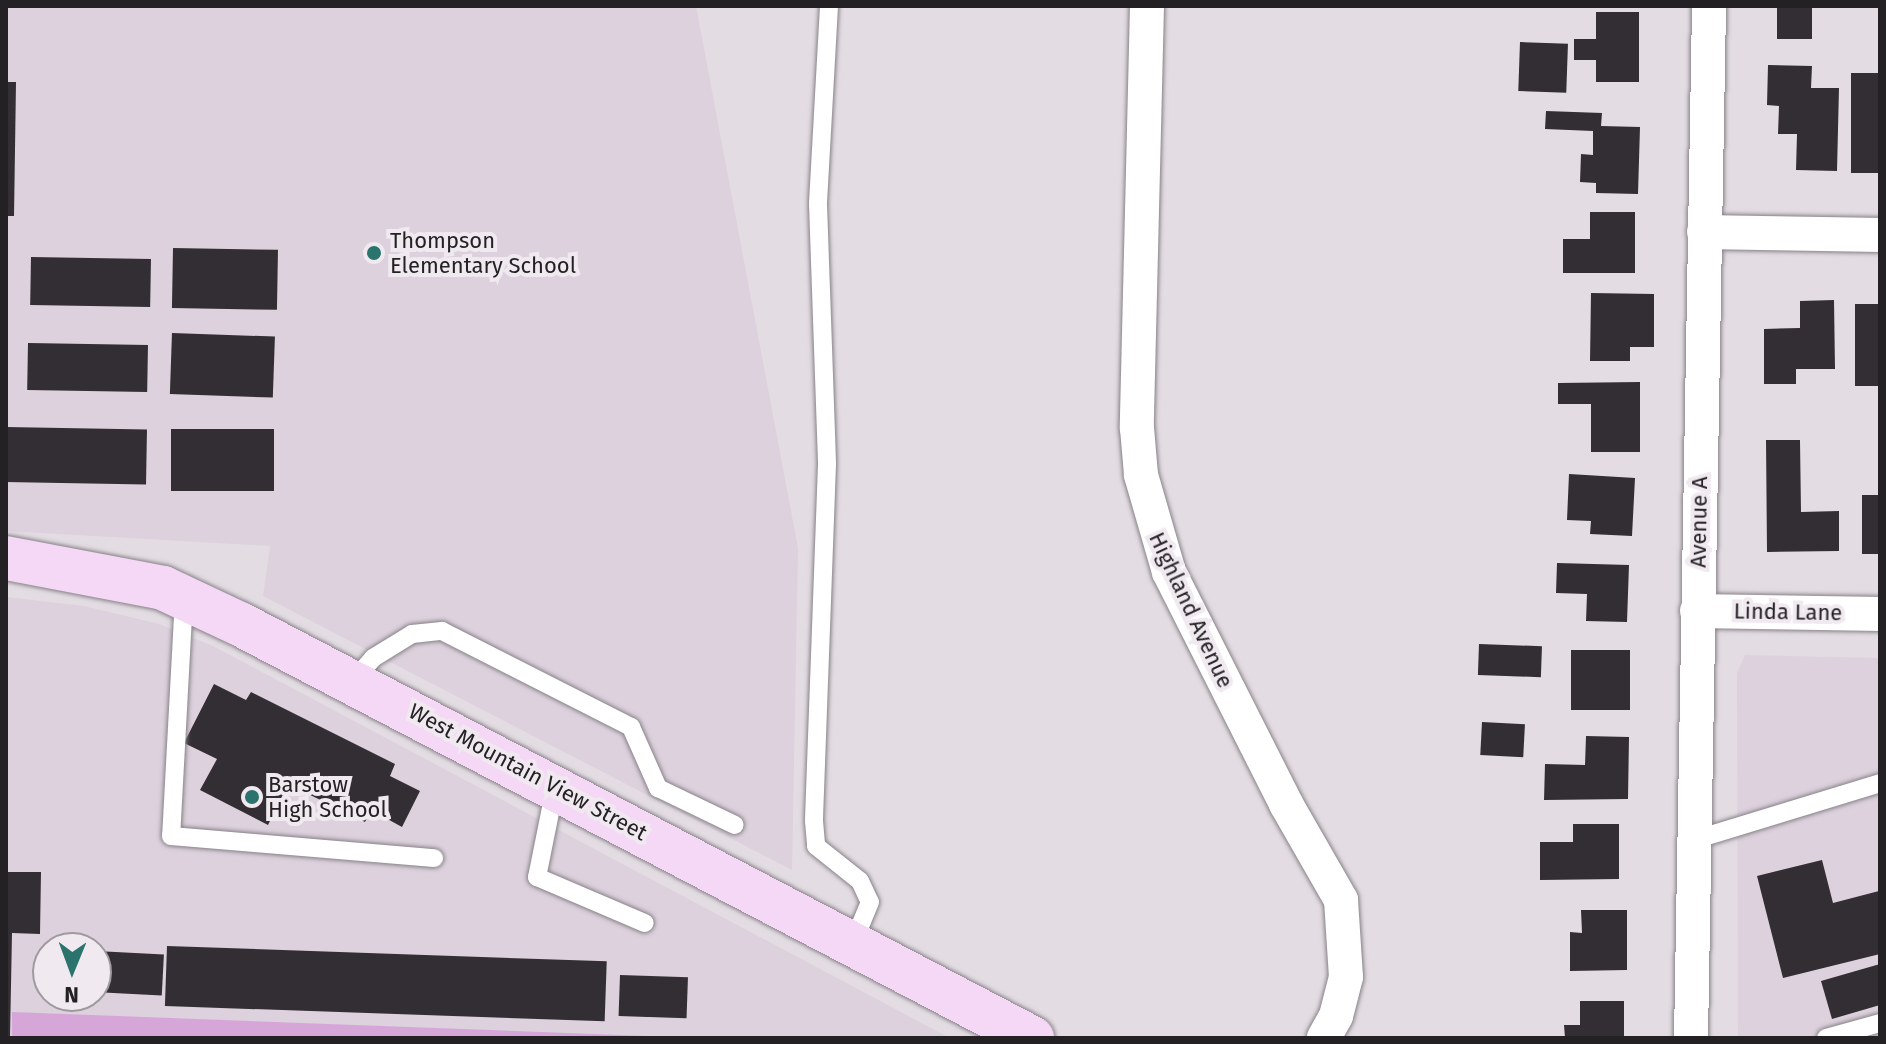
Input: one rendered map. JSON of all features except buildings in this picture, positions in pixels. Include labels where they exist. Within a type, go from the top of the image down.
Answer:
[{"type":"street","name":"Highland Avenue","points":[[1147,6],[1137,428],[1141,475],[1169,572],[1286,804],[1341,900],[1346,977],[1336,1016],[1324,1038]]},
{"type":"street","name":"Avenue A","points":[[1691,1038],[1709,6]]},
{"type":"street","points":[[1704,232],[1880,235]]},
{"type":"street","name":"West Mountain View Street","points":[[6,558],[163,588],[354,680],[1032,1038]]},
{"type":"street","name":"Linda Lane","points":[[1697,611],[1880,614]]},
{"type":"lane","points":[[829,6],[818,204],[827,464],[814,821],[816,846],[860,881],[870,902],[853,943]]},
{"type":"lane","points":[[184,598],[171,836],[434,858]]},
{"type":"lane","points":[[354,680],[373,658],[412,634],[442,631],[631,727],[658,788],[735,825]]},
{"type":"lane","points":[[1694,840],[1880,783]]},
{"type":"lane","points":[[556,786],[537,877],[645,923]]},
{"type":"lane","points":[[1826,1038],[1880,1023]]},
{"type":"shaded area","name":"Thompson Elementary School","points":[[6,6],[696,6],[798,548],[792,870],[263,596],[270,546],[6,531]]},
{"type":"shaded area","name":"Barstow High School","points":[[6,597],[84,606],[159,624],[213,646],[946,1036],[6,1038]]},
{"type":"shaded area","points":[[1745,655],[1880,658],[1880,1038],[1738,1038],[1737,673]]},
{"type":"shaded area","points":[[12,1012],[698,1038],[12,1038]]},
{"type":"place","name":"Thompson Elementary School","points":[[374,253]]},
{"type":"place","name":"Barstow High School","points":[[252,797]]}]
